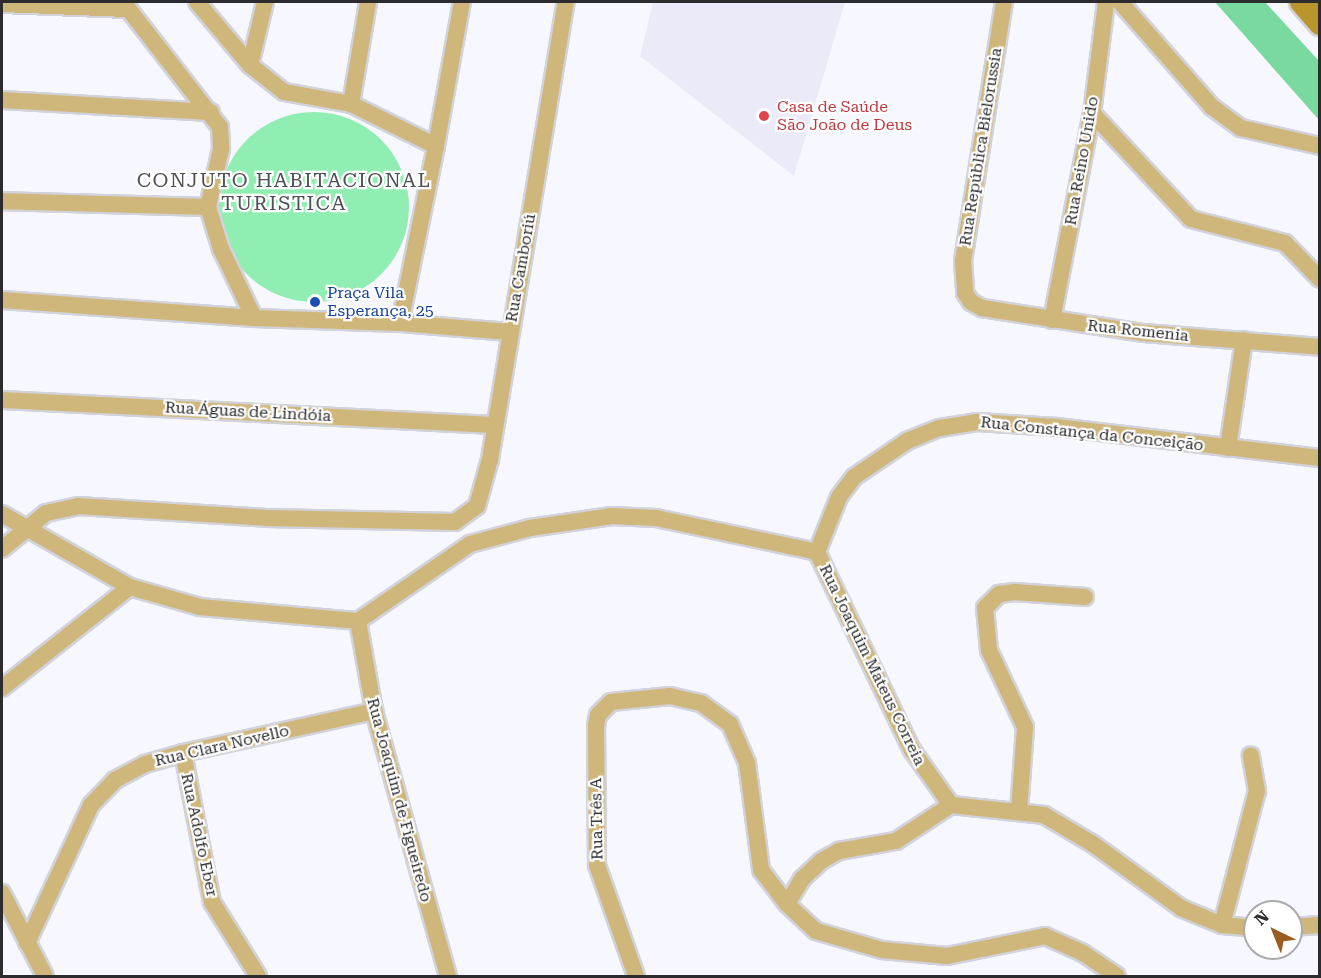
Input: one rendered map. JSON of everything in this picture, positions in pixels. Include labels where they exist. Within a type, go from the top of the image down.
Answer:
[{"type":"main road","points":[[1302,2],[1320,23]]},
{"type":"street","points":[[197,2],[250,65],[284,92],[351,104],[436,146]]},
{"type":"street","points":[[250,65],[265,2]]},
{"type":"street","points":[[351,104],[368,2]]},
{"type":"street","points":[[400,323],[462,2]]},
{"type":"street","name":"Rua Camboriú","points":[[28,526],[46,513],[78,506],[267,518],[455,522],[477,506],[495,425],[566,2]]},
{"type":"street","name":"Rua República Bielorussia","points":[[964,293],[963,261],[1004,2]]},
{"type":"street","name":"Rua Reino Unido","points":[[1052,320],[1092,113],[1106,2]]},
{"type":"street","points":[[1120,2],[1212,107],[1241,128],[1320,146]]},
{"type":"street","points":[[4,3],[125,5],[211,112],[222,138],[208,207],[221,249],[254,318]]},
{"type":"street","points":[[2,100],[211,112]]},
{"type":"street","points":[[1092,113],[1191,219],[1285,243],[1320,279]]},
{"type":"street","points":[[2,201],[208,207]]},
{"type":"street","name":"Rua Romenia","points":[[964,293],[982,308],[1052,320],[1320,347]]},
{"type":"street","points":[[2,300],[254,318],[400,323],[510,332]]},
{"type":"street","points":[[1228,448],[1244,340]]},
{"type":"street","name":"Rua Águas de Lindóia","points":[[2,400],[495,425]]},
{"type":"street","name":"Rua Constança da Conceição","points":[[817,552],[839,497],[854,477],[907,441],[940,428],[988,422],[1320,458]]},
{"type":"street","points":[[2,514],[28,526],[130,587],[200,608],[358,621],[470,544],[531,528],[612,516],[656,518],[817,552]]},
{"type":"street","points":[[2,549],[28,526]]},
{"type":"street","name":"Rua Joaquim Mateus Correia","points":[[817,552],[912,750],[951,805]]},
{"type":"street","points":[[2,688],[130,587]]},
{"type":"street","points":[[1019,811],[1025,727],[989,650],[985,608],[999,594],[1015,592],[1085,597]]},
{"type":"street","name":"Rua Joaquim de Figueiredo","points":[[358,621],[374,711],[448,976]]},
{"type":"street","name":"Rua Três A","points":[[636,976],[597,865],[596,726],[604,708],[621,698],[670,696],[719,712],[740,740],[747,763],[761,870],[787,904]]},
{"type":"street","name":"Rua Clara Novello","points":[[27,943],[100,792],[145,764],[183,753],[374,711]]},
{"type":"street","name":"Rua Adolfo Eber","points":[[183,753],[212,902],[258,976]]},
{"type":"street","points":[[1222,925],[1257,791],[1251,756]]},
{"type":"street","points":[[1117,976],[1083,953],[1045,936],[947,956],[833,939],[816,931],[787,904],[802,879],[821,861],[839,851],[896,841],[951,805],[1019,811],[1064,825],[1181,908],[1222,925],[1243,927]]},
{"type":"street","points":[[2,893],[45,976]]},
{"type":"street","points":[[1303,926],[1320,925]]},
{"type":"shaded area","name":"Casa de Saúde São João de Deus","points":[[653,2],[845,2],[794,176],[640,56]]},
{"type":"green space","points":[[1215,2],[1265,2],[1319,61],[1319,120]]},
{"type":"green space","points":[[305,112],[323,112],[359,123],[381,140],[393,154],[402,171],[409,207],[402,243],[393,260],[381,274],[359,291],[342,298],[323,302],[305,302],[269,291],[247,274],[235,260],[223,235],[219,216],[219,198],[230,162],[247,140],[261,128],[286,116]]},
{"type":"place","name":"Casa de Saúde São João de Deus","points":[[764,116]]},
{"type":"place","name":"Praça Vila Esperança, 25","points":[[315,302]]},
{"type":"district","name":"CONJUTO HABITACIONAL TURISTICA","points":[[284,192]]}]
